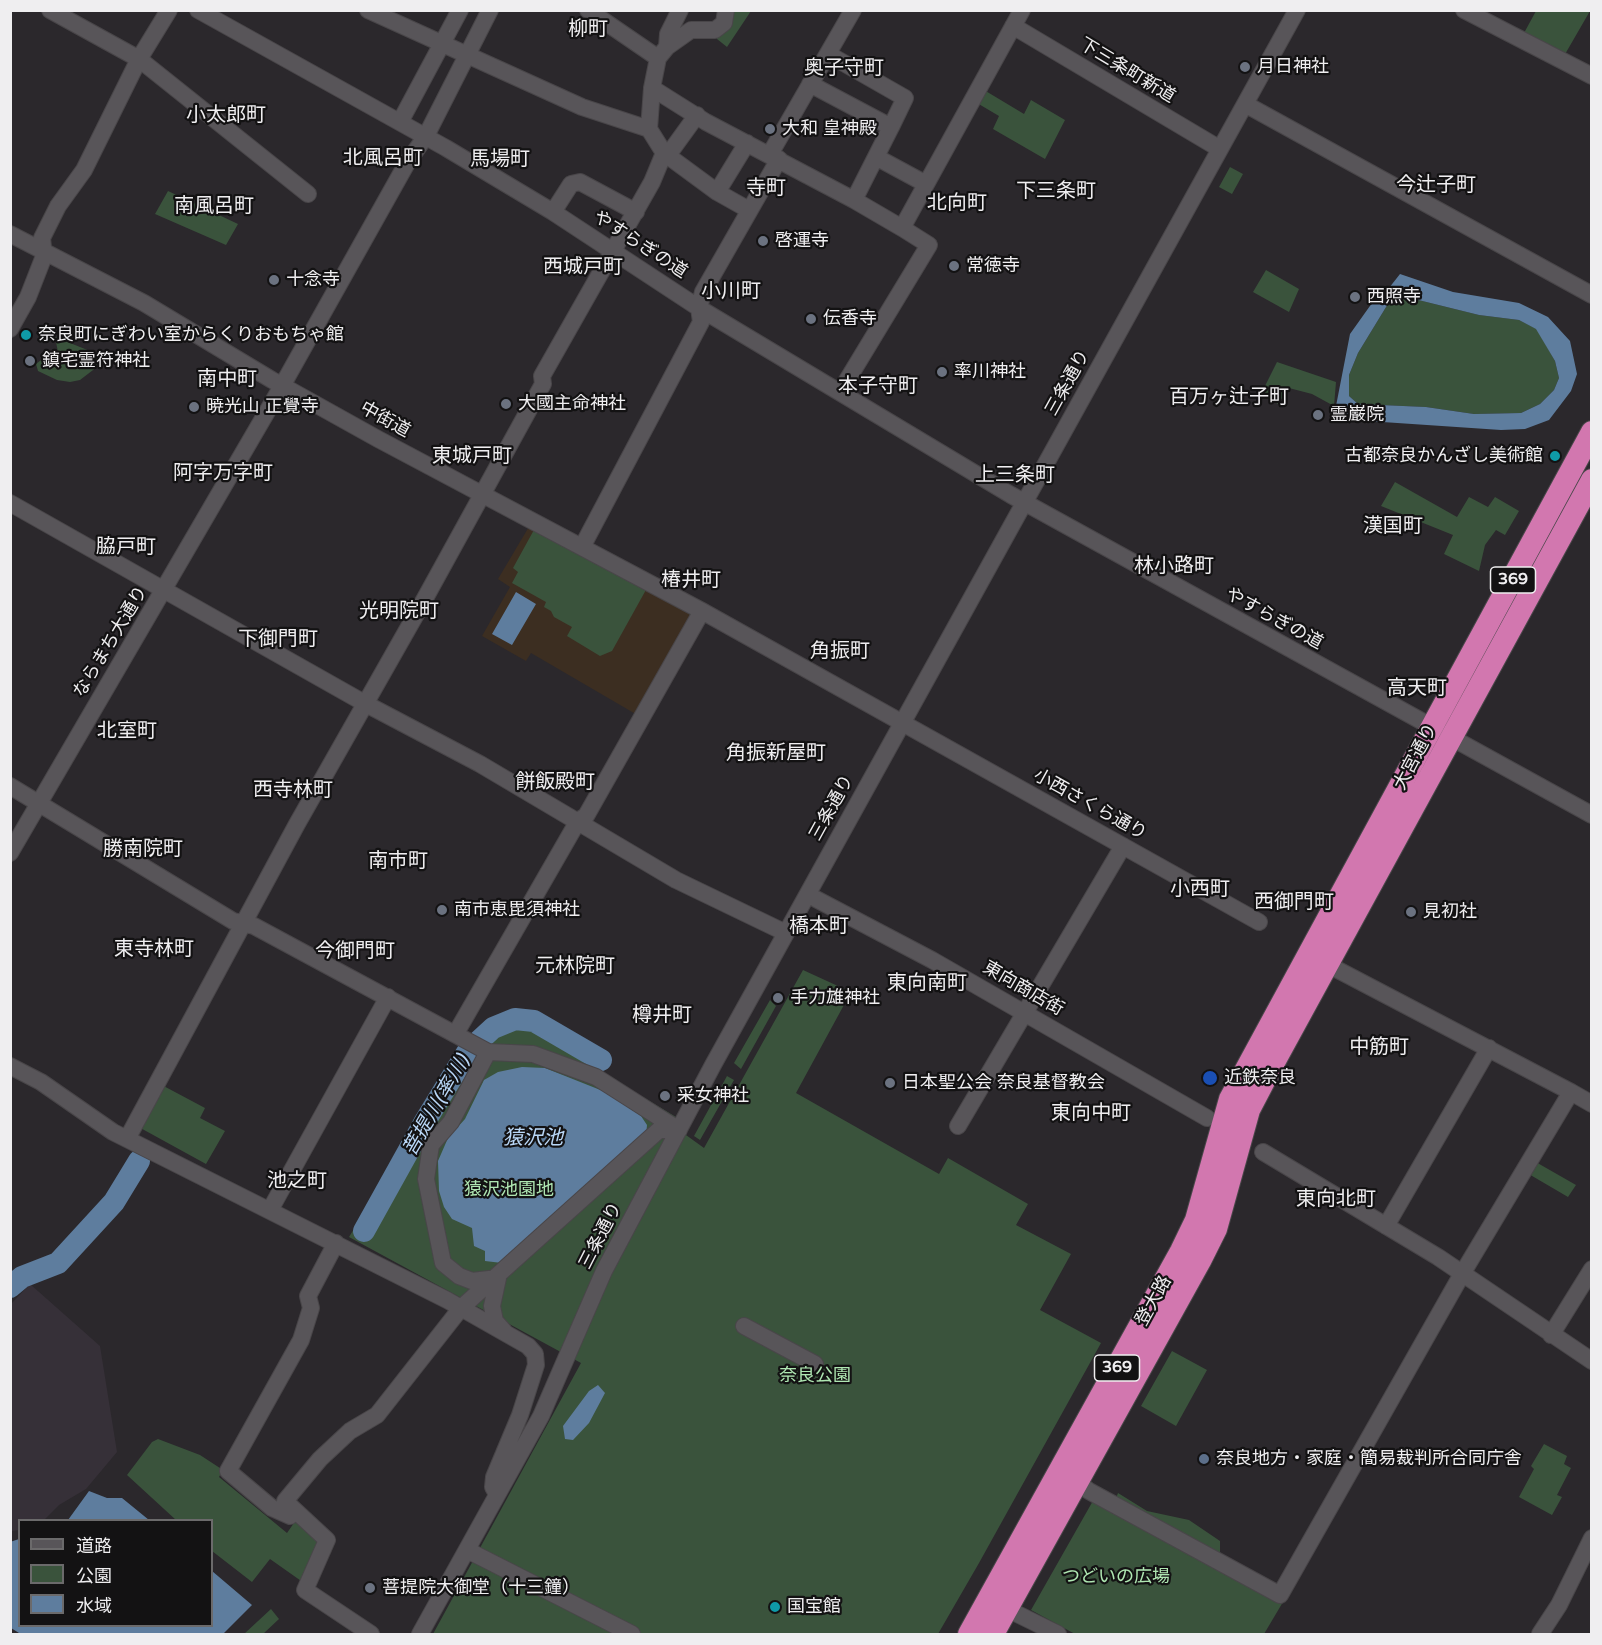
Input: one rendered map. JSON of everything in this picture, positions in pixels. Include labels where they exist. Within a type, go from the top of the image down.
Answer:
[{"type":"highway","name":"大宮通り","points":[[1318,960],[1432,728],[1592,432]]},
{"type":"highway","name":"大宮通り","points":[[1318,960],[1452,739],[1529,591],[1592,480]]},
{"type":"highway","name":"登大路","points":[[969,1635],[998,1604],[1191,1256],[1216,1229],[1250,1110],[1318,960]]},
{"type":"highway","name":"登大路","points":[[993,1635],[998,1604]]},
{"type":"street","points":[[50,10],[139,59],[308,194]]},
{"type":"street","points":[[10,329],[28,297],[44,256],[42,238],[58,206],[84,170],[139,59],[169,10]]},
{"type":"street","name":"やすらぎの道","points":[[198,10],[426,136],[553,212],[699,308],[1023,502],[1592,815]]},
{"type":"street","points":[[368,10],[582,107],[649,129],[666,154],[717,192],[749,210]]},
{"type":"street","points":[[400,122],[460,10]]},
{"type":"street","name":"ならまち大通り","points":[[10,853],[282,386],[407,163],[426,136],[490,10]]},
{"type":"street","points":[[588,10],[615,18],[662,53]]},
{"type":"street","points":[[649,129],[652,88],[668,34],[680,10]]},
{"type":"street","points":[[662,53],[691,30],[715,30],[724,22],[726,10]]},
{"type":"street","points":[[582,548],[695,336],[701,322],[699,308],[703,292],[749,210],[810,84],[853,10]]},
{"type":"street","points":[[902,228],[1022,10]]},
{"type":"street","name":"三条通り","points":[[420,1635],[541,1416],[604,1271],[679,1130],[1023,502],[1297,10]]},
{"type":"street","points":[[1464,10],[1592,76]]},
{"type":"street","name":"下三条町新道","points":[[1013,26],[1220,149]]},
{"type":"street","points":[[828,54],[905,98],[854,200]]},
{"type":"street","points":[[810,84],[891,126]]},
{"type":"street","points":[[652,88],[747,143],[854,200],[929,245],[840,392]]},
{"type":"street","points":[[1245,104],[1592,295]]},
{"type":"street","points":[[127,1139],[243,924],[543,384],[542,376],[636,212],[666,154],[697,115]]},
{"type":"street","points":[[717,192],[747,143]]},
{"type":"street","points":[[876,157],[926,184]]},
{"type":"street","points":[[553,212],[572,184],[580,182],[636,212]]},
{"type":"street","name":"中街道","points":[[10,234],[144,303],[282,386],[702,611],[902,723]]},
{"type":"street","points":[[10,503],[165,588],[366,704],[421,731],[676,880],[786,933]]},
{"type":"street","points":[[462,1037],[578,821],[586,816],[702,611]]},
{"type":"street","name":"小西さくら通り","points":[[902,723],[1259,922]]},
{"type":"street","points":[[10,786],[232,921],[257,927],[486,1052],[520,1052],[559,1061],[596,1077],[679,1130]]},
{"type":"street","points":[[958,1126],[1123,846]]},
{"type":"street","name":"東向商店街","points":[[816,899],[1026,1013],[1207,1118]]},
{"type":"street","points":[[1318,960],[1592,1104]]},
{"type":"street","points":[[270,1210],[388,997]]},
{"type":"street","points":[[1386,1226],[1489,1048]]},
{"type":"street","points":[[454,1304],[443,1263],[426,1179],[426,1166],[431,1145],[451,1122],[486,1052]]},
{"type":"street","points":[[10,1066],[40,1082],[127,1139],[336,1243],[454,1304],[528,1346],[535,1354],[536,1365],[520,1415],[494,1477],[493,1488],[497,1495]]},
{"type":"street","points":[[1070,1474],[1280,1595],[1462,1274],[1571,1092]]},
{"type":"street","points":[[371,1635],[305,1590],[327,1540],[285,1501],[350,1431],[377,1415],[454,1304],[498,1278],[659,1130],[679,1130]]},
{"type":"street","points":[[1263,1152],[1462,1274],[1592,1361]]},
{"type":"street","points":[[296,1512],[290,1516],[272,1508],[228,1471],[301,1340],[311,1308],[308,1296],[336,1243]]},
{"type":"street","points":[[443,1263],[459,1276],[472,1281],[498,1278]]},
{"type":"street","points":[[1551,1335],[1592,1269]]},
{"type":"street","points":[[498,1278],[492,1306],[495,1321],[505,1333]]},
{"type":"street","points":[[744,1326],[815,1364]]},
{"type":"street","points":[[1540,1635],[1559,1605],[1592,1538]]},
{"type":"street","points":[[467,1550],[632,1635]]},
{"type":"street","points":[[998,1604],[1024,1615],[1058,1635]]},
{"type":"shaded area","points":[[530,525],[697,614],[639,716],[531,653],[526,661],[482,636],[510,587],[498,579]]},
{"type":"shaded area","points":[[30,1284],[100,1346],[117,1452],[86,1489],[59,1505],[45,1519],[18,1519],[18,1530],[11,1531],[11,1304]]},
{"type":"green space","points":[[726,11],[751,11],[727,47],[717,39],[715,30]]},
{"type":"green space","points":[[1536,11],[1590,11],[1564,56],[1524,33]]},
{"type":"green space","points":[[984,90],[1024,114],[1031,100],[1065,120],[1045,159],[993,129],[999,116],[977,103]]},
{"type":"green space","points":[[1230,167],[1243,174],[1232,194],[1219,187]]},
{"type":"green space","points":[[168,191],[238,224],[226,245],[155,214]]},
{"type":"green space","points":[[1266,270],[1299,289],[1289,312],[1253,292]]},
{"type":"green space","points":[[1394,294],[1479,315],[1519,320],[1537,329],[1555,361],[1559,378],[1554,390],[1540,404],[1521,413],[1474,414],[1426,407],[1358,404],[1349,396],[1349,375],[1358,353]]},
{"type":"green space","points":[[55,337],[90,351],[98,358],[97,367],[80,380],[70,382],[57,380],[38,371],[36,364],[41,360],[52,361],[58,352]]},
{"type":"green space","points":[[1277,362],[1336,382],[1334,406],[1312,394],[1289,388],[1278,404],[1261,394]]},
{"type":"green space","points":[[1395,482],[1457,517],[1469,497],[1488,507],[1495,497],[1519,511],[1505,535],[1496,530],[1485,545],[1479,571],[1444,554],[1453,535],[1381,506]]},
{"type":"green space","points":[[535,528],[647,588],[612,651],[600,656],[567,636],[572,627],[554,617],[551,611],[544,607],[546,602],[512,583],[518,572],[513,568]]},
{"type":"green space","name":"奈良公園","points":[[803,970],[851,992],[796,1093],[939,1174],[948,1158],[1028,1204],[1016,1225],[1071,1254],[1040,1310],[1101,1343],[979,1563],[938,1634],[433,1634],[581,1363],[349,1237],[467,1045],[494,1024],[507,1019],[528,1016],[608,1060],[600,1071],[676,1117],[686,1135],[704,1148]]},
{"type":"green space","points":[[770,1000],[776,1006],[741,1069],[734,1063]]},
{"type":"green space","points":[[727,1076],[734,1080],[700,1140],[694,1136]]},
{"type":"green space","points":[[158,1083],[205,1108],[200,1118],[225,1131],[206,1164],[135,1125]]},
{"type":"green space","points":[[1534,1161],[1576,1185],[1568,1197],[1527,1173]]},
{"type":"green space","points":[[1172,1351],[1207,1370],[1176,1426],[1141,1406]]},
{"type":"green space","points":[[158,1439],[200,1455],[223,1470],[219,1477],[287,1533],[296,1520],[321,1543],[304,1583],[270,1559],[252,1582],[213,1552],[213,1519],[175,1519],[127,1475],[152,1442]]},
{"type":"green space","points":[[1544,1444],[1567,1456],[1564,1464],[1571,1468],[1557,1495],[1562,1497],[1552,1515],[1519,1497],[1534,1469],[1531,1466]]},
{"type":"green space","name":"つどいの広場","points":[[1118,1493],[1147,1511],[1189,1520],[1220,1541],[1220,1556],[1283,1602],[1264,1634],[1075,1634],[1031,1610],[1094,1499],[1112,1509]]},
{"type":"green space","points":[[271,1609],[279,1619],[263,1634],[244,1634]]},
{"type":"water","points":[[1400,274],[1453,292],[1519,303],[1548,317],[1570,341],[1577,374],[1571,391],[1549,420],[1525,429],[1501,430],[1338,419],[1336,406],[1350,334],[1382,289],[1389,288]],"holes":[[[1394,294],[1479,315],[1519,320],[1536,329],[1555,361],[1559,378],[1554,390],[1540,404],[1521,413],[1474,414],[1426,407],[1358,404],[1349,396],[1349,375],[1358,353]]]},
{"type":"water","points":[[516,592],[536,604],[512,645],[492,634]]},
{"type":"water","name":"猿沢池","points":[[522,1067],[545,1068],[608,1093],[641,1116],[647,1125],[646,1136],[502,1263],[485,1261],[485,1251],[474,1246],[472,1228],[452,1219],[444,1207],[439,1191],[438,1161],[448,1138],[465,1119],[484,1080],[498,1072]]},
{"type":"water","points":[[598,1385],[605,1393],[589,1423],[573,1440],[565,1439],[563,1426],[589,1391]]},
{"type":"water","points":[[89,1491],[107,1498],[122,1498],[148,1519],[69,1519]]},
{"type":"water","points":[[18,1539],[18,1627],[213,1627],[213,1572],[252,1605],[223,1634],[19,1633],[11,1628],[10,1542]]},
{"type":"waterway","name":"菩提川(率川)","points":[[364,1231],[424,1123],[468,1051],[493,1028],[515,1019],[534,1021],[601,1060]]},
{"type":"waterway","name":"菩提川(率川)","points":[[10,1287],[22,1277],[58,1263],[114,1202],[139,1161]]},
{"type":"place","name":"月日神社","points":[[1245,67]]},
{"type":"place","name":"大和 皇神殿","points":[[770,129]]},
{"type":"place","name":"啓運寺","points":[[763,241]]},
{"type":"place","name":"常徳寺","points":[[954,266]]},
{"type":"place","name":"十念寺","points":[[274,280]]},
{"type":"place","name":"西照寺","points":[[1355,297]]},
{"type":"place","name":"伝香寺","points":[[811,319]]},
{"type":"place","name":"奈良町にぎわい室からくりおもちゃ館","points":[[26,335]]},
{"type":"place","name":"鎮宅霊符神社","points":[[30,361]]},
{"type":"place","name":"率川神社","points":[[942,372]]},
{"type":"place","name":"大國主命神社","points":[[506,404]]},
{"type":"place","name":"暁光山 正覺寺","points":[[194,407]]},
{"type":"place","name":"霊巌院","points":[[1318,415]]},
{"type":"place","name":"古都奈良かんざし美術館","points":[[1555,456]]},
{"type":"place","name":"南市恵毘須神社","points":[[442,910]]},
{"type":"place","name":"見初社","points":[[1411,912]]},
{"type":"place","name":"手力雄神社","points":[[778,998]]},
{"type":"place","name":"近鉄奈良","points":[[1210,1078]]},
{"type":"place","name":"日本聖公会 奈良基督教会","points":[[890,1083]]},
{"type":"place","name":"采女神社","points":[[665,1096]]},
{"type":"place","name":"奈良地方・家庭・簡易裁判所合同庁舎","points":[[1204,1459]]},
{"type":"place","name":"菩提院大御堂（十三鐘）","points":[[370,1588]]},
{"type":"place","name":"国宝館","points":[[775,1607]]},
{"type":"district","name":"柳町","points":[[588,30]]},
{"type":"district","name":"奥子守町","points":[[844,69]]},
{"type":"district","name":"小太郎町","points":[[226,116]]},
{"type":"district","name":"北風呂町","points":[[383,159]]},
{"type":"district","name":"馬場町","points":[[500,160]]},
{"type":"district","name":"今辻子町","points":[[1436,186]]},
{"type":"district","name":"寺町","points":[[766,189]]},
{"type":"district","name":"下三条町","points":[[1056,192]]},
{"type":"district","name":"北向町","points":[[957,204]]},
{"type":"district","name":"南風呂町","points":[[214,207]]},
{"type":"district","name":"西城戸町","points":[[583,268]]},
{"type":"district","name":"小川町","points":[[731,292]]},
{"type":"district","name":"南中町","points":[[227,380]]},
{"type":"district","name":"本子守町","points":[[878,387]]},
{"type":"district","name":"百万ヶ辻子町","points":[[1229,398]]},
{"type":"district","name":"東城戸町","points":[[472,457]]},
{"type":"district","name":"阿字万字町","points":[[223,474]]},
{"type":"district","name":"上三条町","points":[[1015,476]]},
{"type":"district","name":"漢国町","points":[[1393,527]]},
{"type":"district","name":"脇戸町","points":[[126,548]]},
{"type":"district","name":"林小路町","points":[[1174,567]]},
{"type":"district","name":"椿井町","points":[[691,581]]},
{"type":"district","name":"光明院町","points":[[399,612]]},
{"type":"district","name":"下御門町","points":[[278,640]]},
{"type":"district","name":"角振町","points":[[840,652]]},
{"type":"district","name":"高天町","points":[[1417,689]]},
{"type":"district","name":"北室町","points":[[127,732]]},
{"type":"district","name":"角振新屋町","points":[[776,754]]},
{"type":"district","name":"餅飯殿町","points":[[555,783]]},
{"type":"district","name":"西寺林町","points":[[293,791]]},
{"type":"district","name":"勝南院町","points":[[143,850]]},
{"type":"district","name":"南市町","points":[[398,862]]},
{"type":"district","name":"小西町","points":[[1200,890]]},
{"type":"district","name":"西御門町","points":[[1294,903]]},
{"type":"district","name":"橋本町","points":[[819,927]]},
{"type":"district","name":"東寺林町","points":[[154,950]]},
{"type":"district","name":"今御門町","points":[[355,952]]},
{"type":"district","name":"元林院町","points":[[575,967]]},
{"type":"district","name":"東向南町","points":[[927,984]]},
{"type":"district","name":"樽井町","points":[[662,1016]]},
{"type":"district","name":"中筋町","points":[[1379,1048]]},
{"type":"district","name":"東向中町","points":[[1091,1114]]},
{"type":"district","name":"池之町","points":[[297,1182]]},
{"type":"district","name":"東向北町","points":[[1336,1200]]},
{"type":"park label","name":"猿沢池園地","points":[[509,1190]]}]
